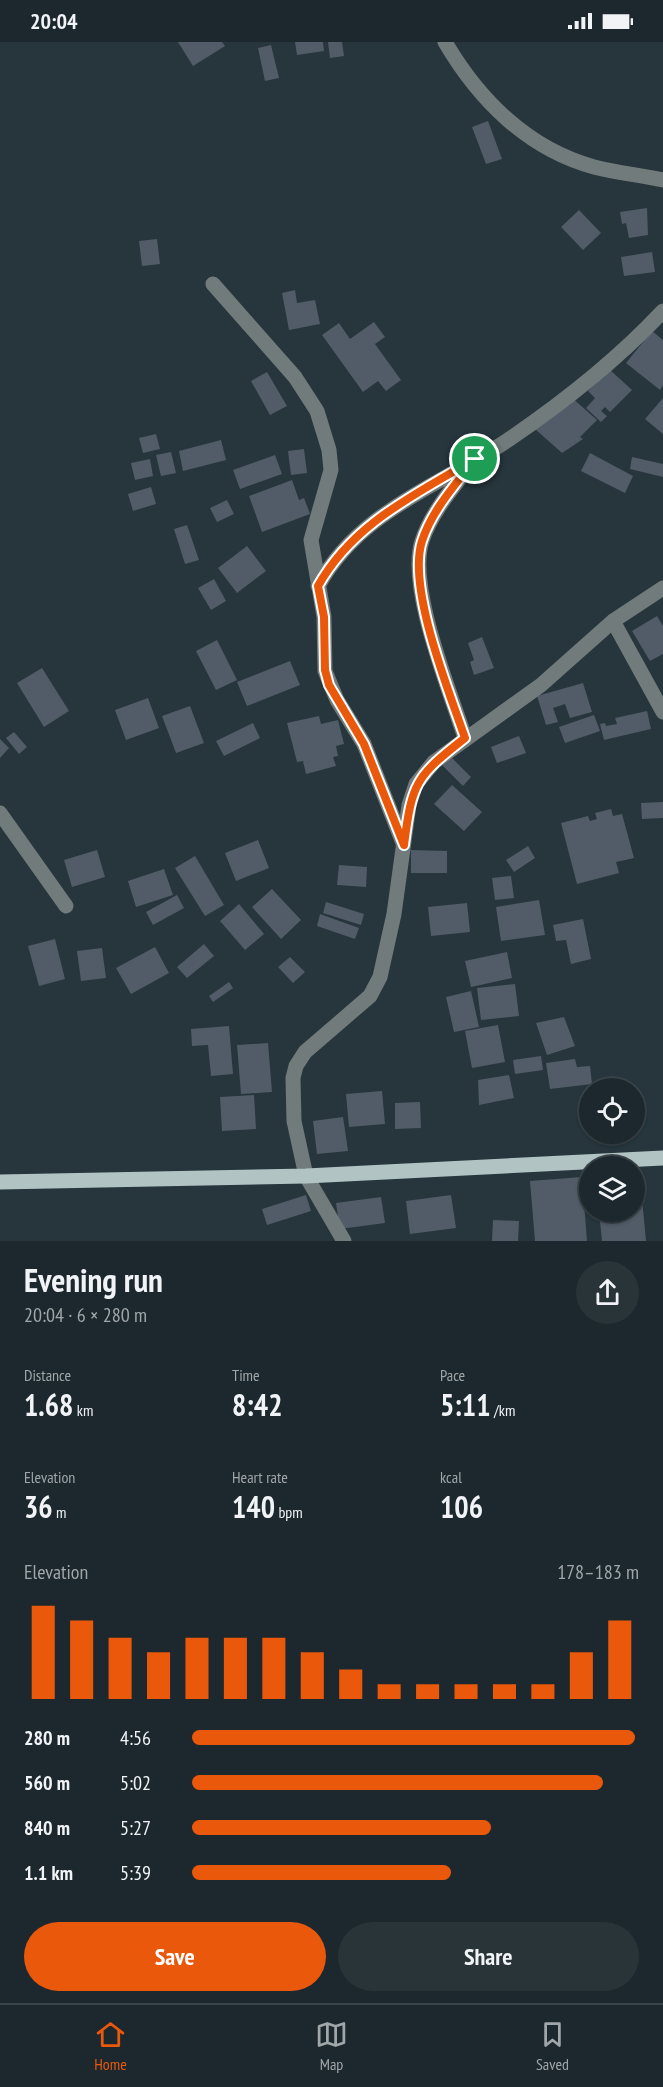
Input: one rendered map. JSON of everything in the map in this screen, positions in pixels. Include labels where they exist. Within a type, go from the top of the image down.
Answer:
[{"type":"main road","points":[[0,1182],[306,1176],[663,1158]]},
{"type":"street","points":[[446,42],[503,118],[539,145],[594,167],[663,180]]},
{"type":"street","points":[[213,284],[295,377],[317,411],[329,450],[331,470],[311,540],[324,617],[325,670],[329,685],[364,744],[404,845]]},
{"type":"street","points":[[318,586],[341,549],[368,527],[400,503],[507,441],[592,379],[663,311]]},
{"type":"street","points":[[465,738],[439,659],[421,590],[420,561],[422,542],[431,522],[445,498],[475,459]]},
{"type":"street","points":[[344,1241],[306,1176],[294,1121],[296,1066],[305,1052],[370,996],[380,977],[394,914],[409,805],[416,784],[434,762],[542,685],[613,621],[663,588]]},
{"type":"street","points":[[613,621],[663,712]]},
{"type":"street","points":[[0,813],[66,906]]},
{"type":"building","points":[[178,42],[222,42],[225,46],[193,66]]},
{"type":"building","points":[[295,42],[323,42],[324,51],[297,55]]},
{"type":"building","points":[[328,42],[342,42],[344,56],[330,58]]},
{"type":"building","points":[[271,45],[279,78],[265,81],[258,48]]},
{"type":"building","points":[[488,121],[502,159],[486,164],[472,127]]},
{"type":"building","points":[[647,208],[648,235],[629,238],[626,223],[622,224],[620,212]]},
{"type":"building","points":[[579,210],[601,233],[583,250],[561,227]]},
{"type":"building","points":[[157,239],[160,264],[142,266],[139,241]]},
{"type":"building","points":[[652,252],[655,272],[624,276],[621,257]]},
{"type":"building","points":[[295,290],[297,303],[315,300],[320,324],[289,330],[282,293]]},
{"type":"building","points":[[374,322],[385,337],[375,344],[401,380],[386,391],[378,381],[363,392],[322,335],[339,323],[350,339]]},
{"type":"building","points":[[652,331],[663,340],[663,385],[660,390],[626,363]]},
{"type":"building","points":[[609,369],[632,390],[610,412],[605,407],[601,411],[607,416],[601,422],[586,408],[595,398],[588,391]]},
{"type":"building","points":[[267,372],[287,406],[270,415],[251,381]]},
{"type":"building","points":[[570,396],[597,420],[580,437],[583,439],[562,453],[535,429]]},
{"type":"building","points":[[663,398],[663,434],[645,419]]},
{"type":"building","points":[[156,434],[160,449],[143,453],[139,438]]},
{"type":"building","points":[[221,440],[226,460],[183,471],[179,451]]},
{"type":"building","points":[[304,449],[307,473],[291,475],[288,451]]},
{"type":"building","points":[[171,452],[176,473],[161,476],[156,455]]},
{"type":"building","points":[[590,453],[633,476],[625,493],[581,471]]},
{"type":"building","points":[[275,455],[282,474],[240,489],[233,470]]},
{"type":"building","points":[[632,457],[663,464],[663,477],[630,469]]},
{"type":"building","points":[[150,459],[153,476],[135,480],[131,463]]},
{"type":"building","points":[[292,480],[299,500],[304,498],[310,514],[262,532],[249,496]]},
{"type":"building","points":[[151,487],[156,504],[133,511],[128,494]]},
{"type":"building","points":[[227,500],[234,514],[217,522],[210,508]]},
{"type":"building","points":[[187,525],[199,560],[185,564],[174,529]]},
{"type":"building","points":[[247,546],[266,571],[237,593],[218,568]]},
{"type":"building","points":[[214,579],[226,601],[211,610],[198,588]]},
{"type":"building","points":[[657,616],[663,626],[663,654],[650,661],[632,631]]},
{"type":"building","points":[[482,637],[494,668],[474,675],[470,662],[474,660],[468,643]]},
{"type":"building","points":[[217,640],[237,680],[216,690],[196,651]]},
{"type":"building","points":[[290,661],[300,685],[247,706],[237,682]]},
{"type":"building","points":[[42,668],[69,711],[44,727],[17,683]]},
{"type":"building","points":[[583,683],[592,712],[570,718],[565,704],[553,708],[558,722],[546,725],[537,696]]},
{"type":"building","points":[[148,698],[159,728],[126,740],[115,710]]},
{"type":"building","points":[[190,706],[204,743],[176,753],[162,716]]},
{"type":"building","points":[[647,711],[651,729],[604,740],[600,724],[605,723],[606,726],[617,724],[615,718]]},
{"type":"building","points":[[594,715],[600,731],[565,743],[559,727]]},
{"type":"building","points":[[319,716],[321,724],[338,720],[344,744],[336,746],[338,756],[333,757],[336,766],[306,774],[303,761],[297,762],[287,723]]},
{"type":"building","points":[[253,723],[260,738],[224,756],[216,741]]},
{"type":"building","points":[[14,732],[27,747],[19,754],[6,738]]},
{"type":"building","points":[[519,736],[526,753],[497,763],[491,747]]},
{"type":"building","points":[[0,739],[9,748],[0,758]]},
{"type":"building","points":[[451,757],[471,777],[463,786],[442,765]]},
{"type":"building","points":[[452,785],[482,812],[464,831],[434,804]]},
{"type":"building","points":[[663,802],[663,818],[642,819],[641,803]]},
{"type":"building","points":[[611,809],[613,816],[622,814],[634,858],[616,862],[619,873],[577,884],[561,823],[588,816],[590,821],[597,819],[595,813]]},
{"type":"building","points":[[258,840],[269,868],[236,881],[225,853]]},
{"type":"building","points":[[528,846],[535,858],[514,872],[506,860]]},
{"type":"building","points":[[97,850],[105,877],[72,887],[64,860]]},
{"type":"building","points":[[411,850],[447,851],[447,873],[411,873]]},
{"type":"building","points":[[195,856],[224,905],[205,916],[175,868]]},
{"type":"building","points":[[339,865],[367,867],[366,887],[337,885]]},
{"type":"building","points":[[164,869],[173,895],[136,907],[128,881]]},
{"type":"building","points":[[511,876],[514,898],[495,900],[492,878]]},
{"type":"building","points":[[272,889],[301,920],[281,939],[252,907]]},
{"type":"building","points":[[177,895],[184,908],[153,925],[146,912]]},
{"type":"building","points":[[539,900],[545,935],[501,941],[496,907]]},
{"type":"building","points":[[326,902],[364,914],[361,925],[323,913]]},
{"type":"building","points":[[467,903],[470,932],[431,936],[428,907]]},
{"type":"building","points":[[239,904],[264,934],[245,950],[220,921]]},
{"type":"building","points":[[320,914],[359,928],[355,939],[317,926]]},
{"type":"building","points":[[583,919],[591,959],[571,964],[566,940],[556,941],[553,925]]},
{"type":"building","points":[[55,939],[65,979],[39,986],[28,946]]},
{"type":"building","points":[[204,944],[214,956],[187,978],[177,967]]},
{"type":"building","points":[[155,947],[169,973],[131,994],[116,968]]},
{"type":"building","points":[[102,948],[106,978],[81,981],[77,951]]},
{"type":"building","points":[[507,952],[512,978],[471,987],[465,961]]},
{"type":"building","points":[[290,957],[305,972],[293,983],[278,967]]},
{"type":"building","points":[[229,982],[233,988],[213,1002],[209,996]]},
{"type":"building","points":[[515,984],[519,1016],[481,1020],[477,988]]},
{"type":"building","points":[[471,991],[479,1027],[454,1032],[446,997]]},
{"type":"building","points":[[564,1017],[575,1046],[547,1055],[536,1023]]},
{"type":"building","points":[[498,1025],[505,1062],[472,1068],[465,1031]]},
{"type":"building","points":[[229,1026],[233,1074],[211,1076],[208,1045],[192,1046],[191,1029]]},
{"type":"building","points":[[268,1043],[272,1092],[241,1094],[237,1045]]},
{"type":"building","points":[[541,1056],[543,1070],[515,1074],[513,1060]]},
{"type":"building","points":[[575,1059],[577,1067],[590,1066],[591,1078],[579,1078],[579,1086],[550,1089],[546,1063]]},
{"type":"building","points":[[509,1075],[514,1098],[479,1105],[478,1080]]},
{"type":"building","points":[[382,1091],[385,1124],[349,1127],[346,1094]]},
{"type":"building","points":[[254,1095],[256,1129],[222,1131],[220,1097]]},
{"type":"building","points":[[420,1102],[421,1128],[395,1129],[395,1103]]},
{"type":"building","points":[[343,1117],[348,1151],[317,1154],[313,1121]]},
{"type":"building","points":[[579,1177],[579,1222],[586,1222],[587,1241],[535,1241],[530,1181]]},
{"type":"building","points":[[306,1195],[311,1211],[267,1225],[262,1209]]},
{"type":"building","points":[[451,1195],[456,1228],[410,1234],[406,1201]]},
{"type":"building","points":[[381,1197],[385,1223],[340,1229],[336,1203]]},
{"type":"building","points":[[493,1220],[519,1221],[518,1241],[492,1241]]},
{"type":"building","points":[[600,1222],[644,1222],[646,1241],[602,1241]]},
{"type":"route","points":[[475,459],[445,498],[431,522],[422,542],[420,561],[421,590],[439,659],[465,738],[434,762],[416,784],[409,805],[404,845],[364,744],[329,685],[325,670],[322,597],[318,586],[341,549],[368,527],[400,503],[475,459]]}]
